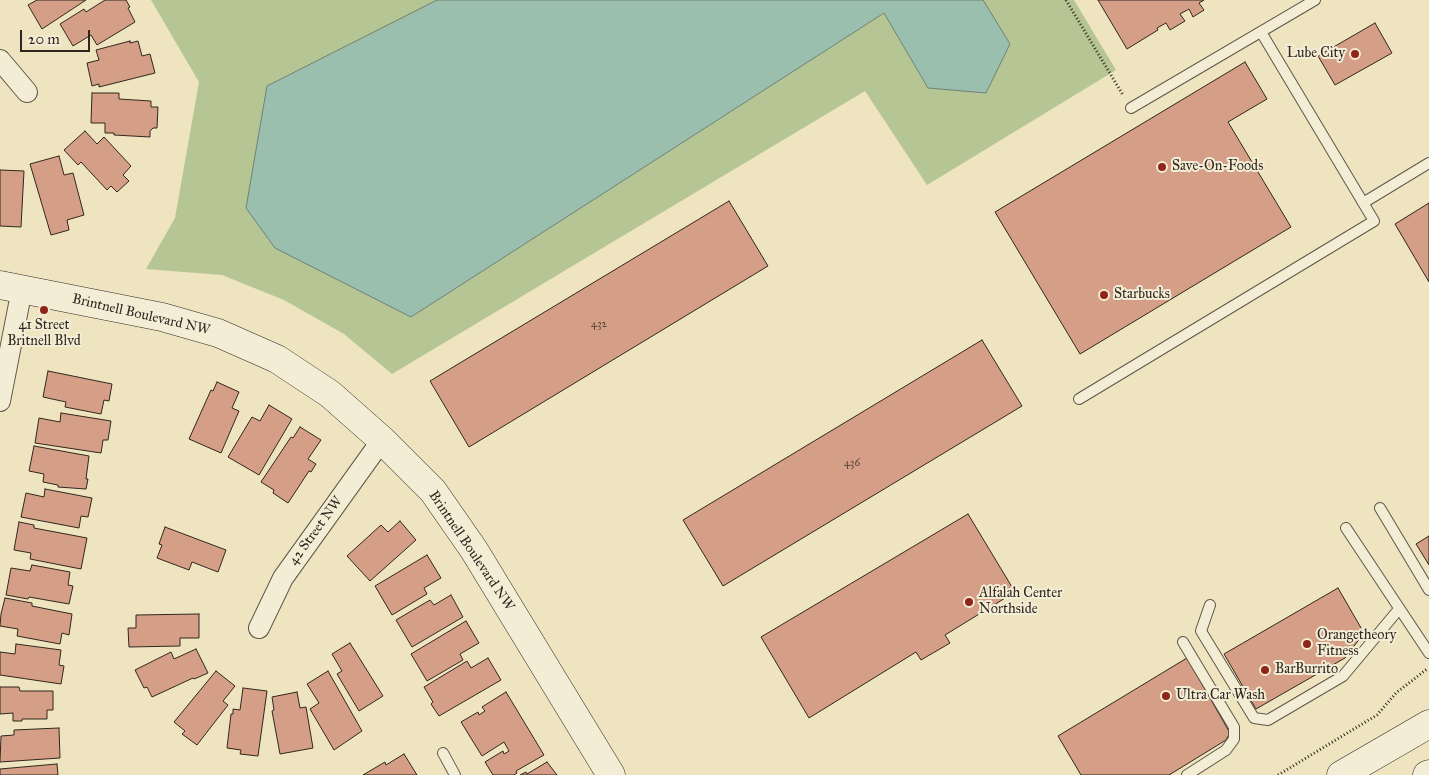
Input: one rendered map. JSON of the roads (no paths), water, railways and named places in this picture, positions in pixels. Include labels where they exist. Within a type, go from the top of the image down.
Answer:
[{"type":"street","points":[[0,60],[27,92]]},
{"type":"street","points":[[0,401],[11,287]]},
{"type":"street","name":"Brintnell Boulevard NW","points":[[11,287],[162,317],[218,333],[277,359],[330,394],[382,440],[433,492],[474,550],[611,775]]},
{"type":"street","name":"42 Street NW","points":[[259,628],[283,578],[382,440]]},
{"type":"street","points":[[1341,775],[1429,724]]},
{"type":"lane","points":[[1131,108],[1315,0]]},
{"type":"lane","points":[[1078,399],[1374,222],[1261,32]]},
{"type":"lane","points":[[1363,203],[1429,163]]},
{"type":"lane","points":[[1380,508],[1429,590]]},
{"type":"lane","points":[[1346,528],[1429,653]]},
{"type":"lane","points":[[1210,606],[1201,631],[1254,718],[1268,720],[1343,676],[1399,609]]},
{"type":"lane","points":[[1183,642],[1234,727],[1234,739],[1226,750],[1187,775]]},
{"type":"lane","points":[[443,753],[455,775]]},
{"type":"place","name":"Lube City","points":[[1355,54]]},
{"type":"place","name":"Save-On-Foods","points":[[1162,167]]},
{"type":"place","name":"Starbucks","points":[[1104,295]]},
{"type":"place","name":"41 Street Britnell Blvd","points":[[44,310]]},
{"type":"place","name":"Alfalah Center Northside","points":[[969,602]]},
{"type":"place","name":"Orangetheory Fitness","points":[[1307,644]]},
{"type":"place","name":"BarBurrito","points":[[1265,670]]},
{"type":"place","name":"Ultra Car Wash","points":[[1166,696]]}]
